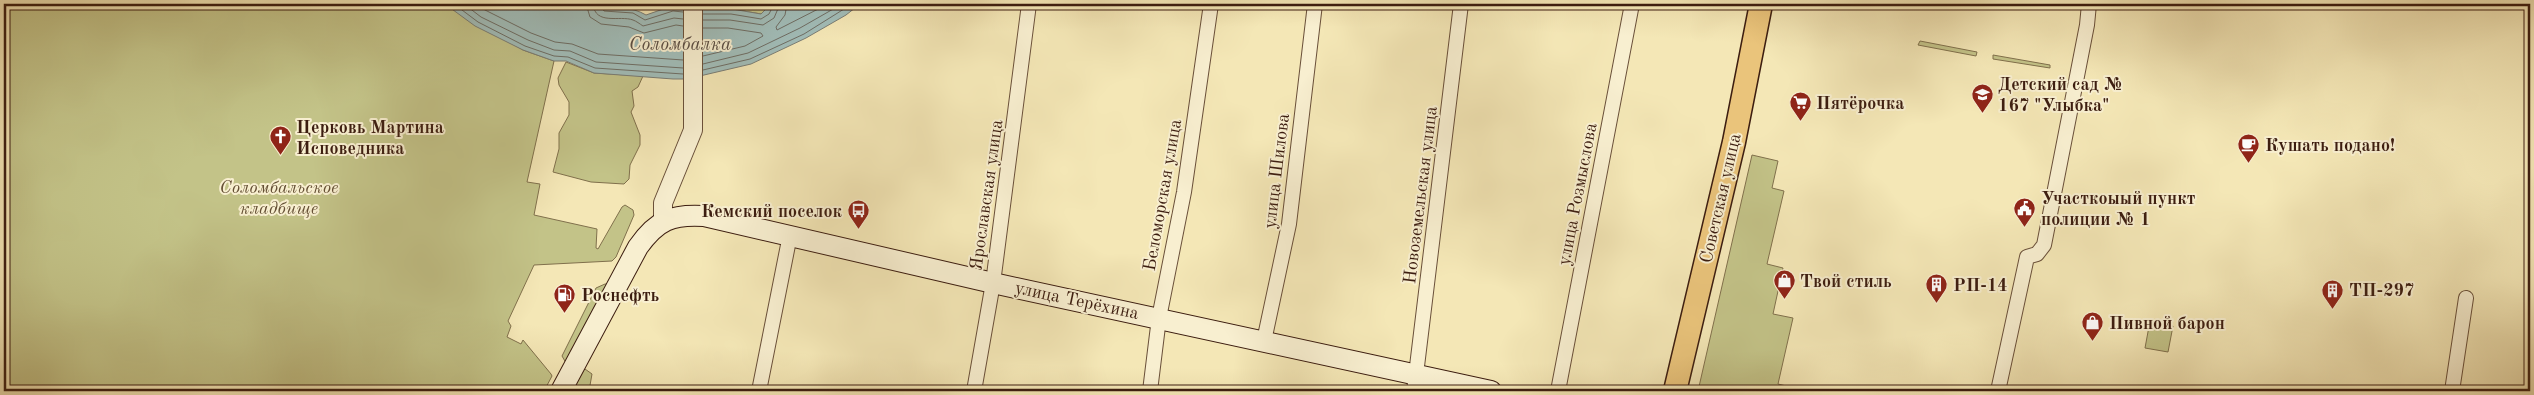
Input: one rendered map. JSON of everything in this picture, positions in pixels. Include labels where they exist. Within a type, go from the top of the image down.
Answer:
[{"type":"main road","name":"Советская улица","points":[[1675,391],[1734,142],[1761,4]]},
{"type":"main road","name":"улица Терёхина","points":[[663,221],[685,215],[704,216],[993,283],[1264,341],[1416,383],[1491,391]]},
{"type":"main road","points":[[562,391],[638,247],[654,228],[663,221]]},
{"type":"street","points":[[663,221],[662,203],[693,130],[693,4]]},
{"type":"street","name":"Ярославская улица","points":[[974,391],[993,283],[1029,4]]},
{"type":"street","name":"Беломорская улица","points":[[1150,391],[1159,318],[1184,192],[1211,4]]},
{"type":"street","name":"улица Шилова","points":[[1264,341],[1289,224],[1315,4]]},
{"type":"street","name":"Новоземельская улица","points":[[1416,383],[1461,4]]},
{"type":"street","name":"улица Розмыслова","points":[[1558,391],[1632,4]]},
{"type":"street","points":[[1998,391],[2027,256],[2037,254],[2044,245],[2087,25],[2089,4]]},
{"type":"street","points":[[759,391],[790,235]]},
{"type":"street","points":[[2452,391],[2466,298]]},
{"type":"green space","name":"Соломбальское кладбище","points":[[4,4],[445,4],[523,50],[554,61],[527,182],[540,184],[534,215],[597,229],[596,248],[598,249],[622,207],[625,205],[633,210],[634,215],[616,257],[612,261],[534,265],[508,321],[511,326],[507,337],[521,344],[523,340],[551,374],[552,376],[544,391],[4,391]]},
{"type":"green space","points":[[732,4],[771,4],[761,14],[732,9]]},
{"type":"green space","points":[[1920,41],[1977,52],[1976,56],[1918,45]]},
{"type":"green space","points":[[1993,55],[2050,65],[2050,68],[1993,59]]},
{"type":"green space","points":[[566,62],[594,73],[643,76],[638,87],[632,91],[634,106],[631,112],[640,135],[640,145],[630,165],[629,179],[624,184],[591,182],[553,172],[559,149],[559,133],[569,115],[569,102],[559,85],[558,78]]},
{"type":"green space","points":[[1752,155],[1778,161],[1772,188],[1784,191],[1767,264],[1783,268],[1773,314],[1793,318],[1778,384],[1807,391],[1698,391]]},
{"type":"green space","points":[[605,284],[614,284],[566,363],[562,356],[596,288]]},
{"type":"green space","points":[[2150,321],[2173,326],[2168,352],[2145,348]]},
{"type":"green space","points":[[585,369],[592,374],[589,391],[567,391],[583,370]]},
{"type":"water","name":"Соломбалка","points":[[445,4],[598,5],[629,9],[646,15],[672,6],[732,9],[761,14],[771,4],[860,4],[846,15],[806,38],[751,64],[687,79],[673,79],[594,73],[566,61],[554,61],[523,50],[475,26]]},
{"type":"place","name":"Детский сад № 167 \"Улыбка\"","points":[[1982,113]]},
{"type":"place","name":"Пятёрочка","points":[[1800,122]]},
{"type":"place","name":"Церковь Мартина Исповедника","points":[[280,156]]},
{"type":"place","name":"Кушать подано!","points":[[2249,164]]},
{"type":"place","name":"Участкоыый пункт полиции № 1","points":[[2025,227]]},
{"type":"place","name":"Кемский поселок","points":[[858,230]]},
{"type":"place","name":"Твой стиль","points":[[1784,300]]},
{"type":"place","name":"РП-14","points":[[1937,304]]},
{"type":"place","name":"ТП-297","points":[[2333,309]]},
{"type":"place","name":"Роснефть","points":[[565,314]]},
{"type":"place","name":"Пивной барон","points":[[2093,342]]}]
